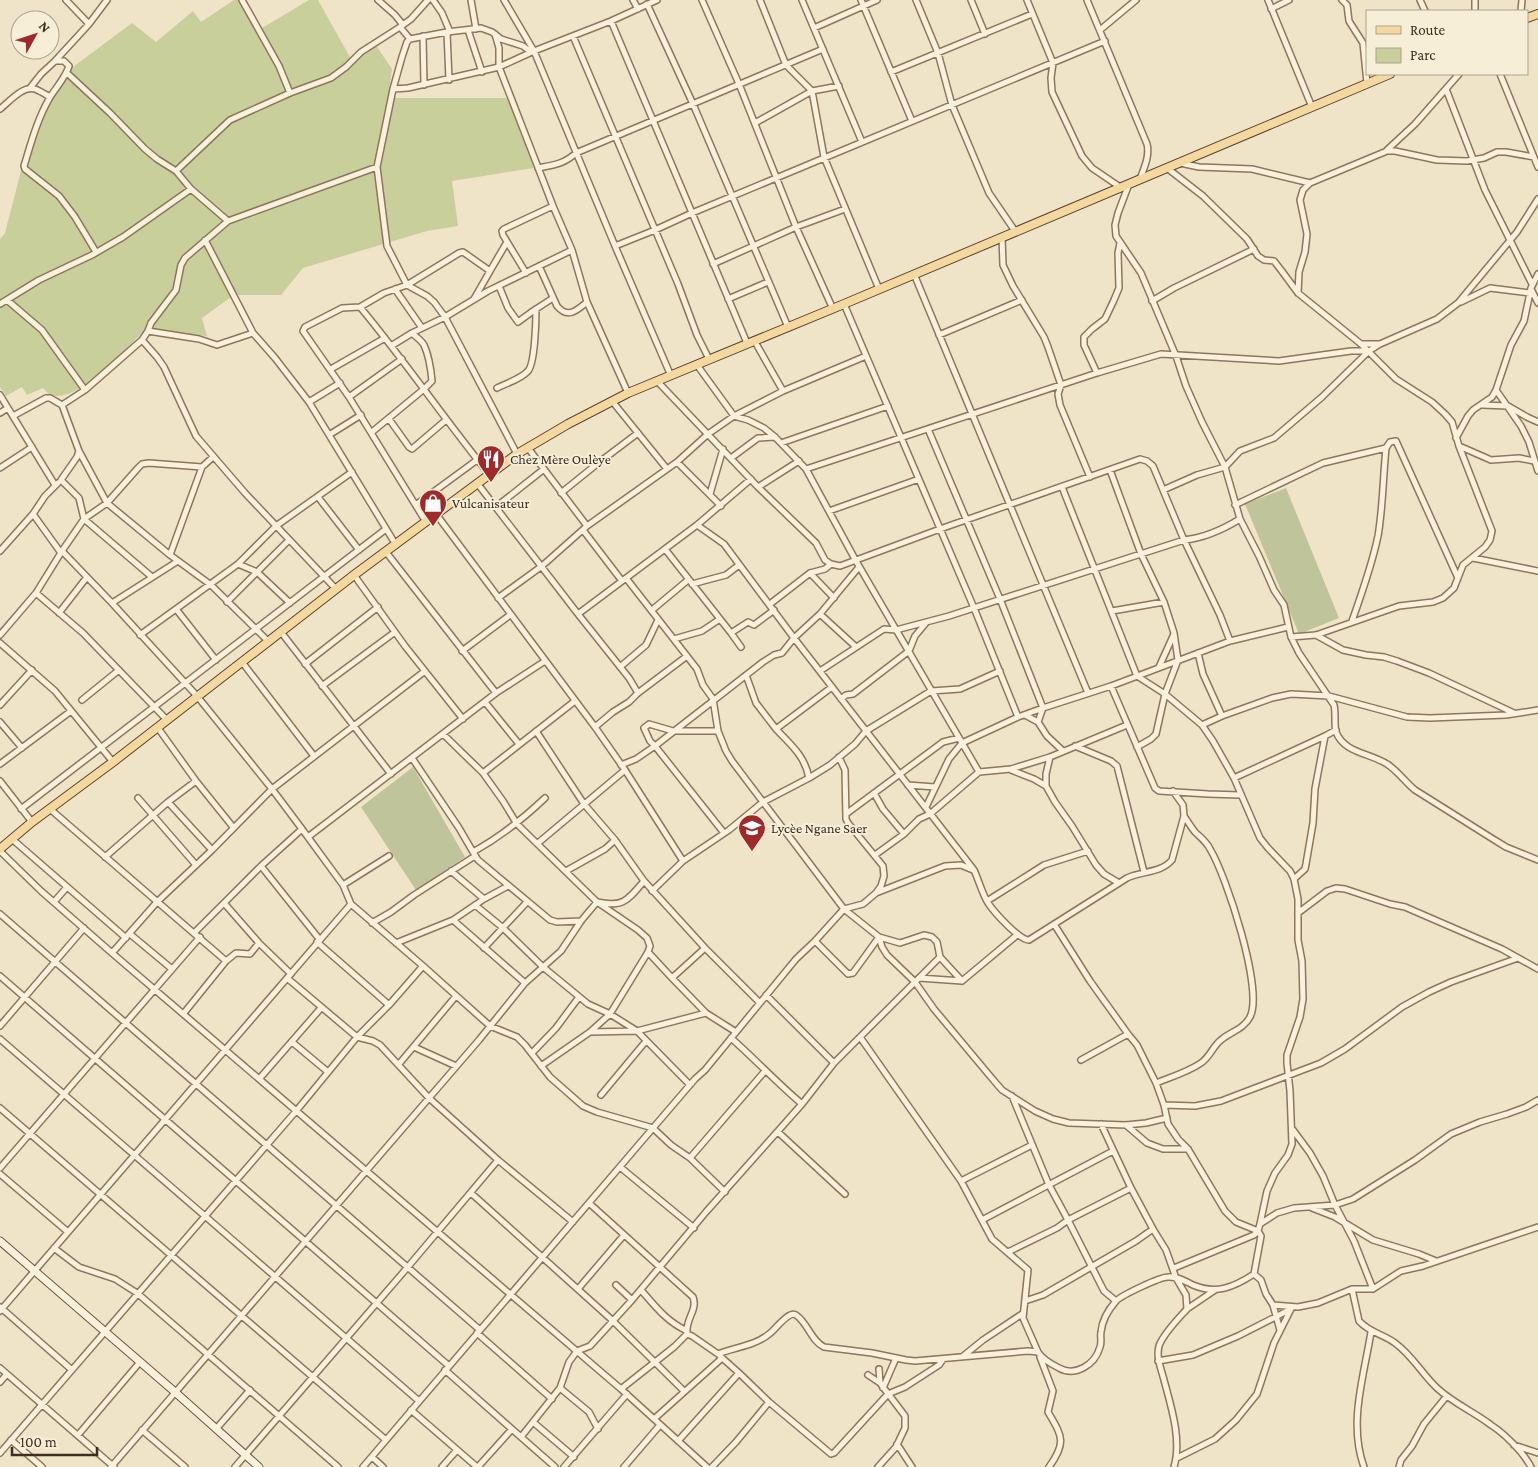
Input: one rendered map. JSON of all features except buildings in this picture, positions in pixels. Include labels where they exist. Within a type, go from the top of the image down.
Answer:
[{"type":"main road","points":[[0,850],[32,822],[158,728],[354,575],[517,454],[628,393],[833,309],[1388,75]]},
{"type":"street","points":[[66,0],[89,24]]},
{"type":"street","points":[[30,88],[89,24],[108,0]]},
{"type":"street","points":[[242,0],[279,66],[290,93]]},
{"type":"street","points":[[378,0],[393,14],[410,39]]},
{"type":"street","points":[[176,172],[230,120],[290,93],[331,78],[346,67],[361,52],[411,19],[428,0]]},
{"type":"street","points":[[433,0],[442,13],[449,32],[449,80]]},
{"type":"street","points":[[471,0],[476,29]]},
{"type":"street","points":[[504,0],[518,26],[528,38],[671,376]]},
{"type":"street","points":[[634,0],[638,9]]},
{"type":"street","points":[[393,89],[449,80],[499,67],[657,0]]},
{"type":"street","points":[[702,0],[739,84],[796,227],[833,309]]},
{"type":"street","points":[[760,0],[786,65],[812,91],[824,158],[879,289]]},
{"type":"street","points":[[802,0],[862,142]]},
{"type":"street","points":[[814,28],[862,3],[877,0]]},
{"type":"street","points":[[916,0],[938,53],[952,105],[989,193],[1015,231]]},
{"type":"street","points":[[971,0],[985,34]]},
{"type":"street","points":[[1027,0],[1053,63],[1052,92],[1082,156],[1092,168],[1120,187]]},
{"type":"street","points":[[1087,0],[1148,144],[1148,156],[1140,179]]},
{"type":"street","points":[[1100,30],[1136,0]]},
{"type":"street","points":[[1268,0],[1312,107]]},
{"type":"street","points":[[1271,8],[1289,0]]},
{"type":"street","points":[[1342,0],[1347,5],[1349,21],[1363,44],[1366,67]]},
{"type":"street","points":[[862,3],[912,121]]},
{"type":"street","points":[[647,4],[693,104],[788,327]]},
{"type":"street","points":[[891,72],[1032,14]]},
{"type":"street","points":[[611,21],[728,299],[751,342],[783,391]]},
{"type":"street","points":[[517,454],[445,317],[438,306],[427,296],[407,285],[387,246],[376,167],[393,89],[407,42],[410,39],[449,32],[476,29],[487,30],[502,39],[533,51]]},
{"type":"street","points":[[468,30],[482,72]]},
{"type":"street","points":[[495,34],[499,48],[499,67],[572,250],[587,302],[628,393]]},
{"type":"street","points":[[423,36],[424,85]]},
{"type":"street","points":[[573,36],[678,284],[696,335],[709,359]]},
{"type":"street","points":[[615,246],[655,230],[692,212],[1105,41]]},
{"type":"street","points":[[538,168],[568,160],[576,153],[823,49]]},
{"type":"street","points":[[55,61],[64,61],[69,66],[67,73],[40,115],[24,168],[59,196],[75,217],[96,252]]},
{"type":"street","points":[[67,73],[110,112],[145,149],[176,172],[191,189],[228,221]]},
{"type":"street","points":[[1367,75],[1368,83]]},
{"type":"street","points":[[1387,151],[1415,124],[1458,75]]},
{"type":"street","points":[[1500,75],[1538,167]]},
{"type":"street","points":[[755,123],[812,91],[839,86]]},
{"type":"street","points":[[0,109],[24,90],[30,88],[36,89],[50,97]]},
{"type":"street","points":[[1446,89],[1485,190],[1510,240],[1538,304]]},
{"type":"street","points":[[1298,294],[1299,272],[1305,252],[1307,234],[1300,200],[1303,190],[1310,183],[1387,151],[1395,150],[1437,160],[1473,160],[1484,158],[1497,152],[1534,157]]},
{"type":"street","points":[[1178,162],[1199,167],[1252,169],[1310,183]]},
{"type":"street","points":[[62,405],[85,390],[142,340],[151,323],[176,290],[184,258],[228,221],[376,167]]},
{"type":"street","points":[[1167,168],[1203,196],[1247,239],[1258,256],[1264,260],[1274,261],[1298,294],[1361,344],[1396,379],[1432,402],[1445,414],[1452,422],[1456,438],[1492,531],[1490,540],[1463,565],[1454,588],[1443,598],[1433,602],[1399,606],[1316,635],[1292,637]]},
{"type":"street","points":[[1130,184],[1118,213],[1115,226],[1116,236],[1140,273],[1176,356],[1186,386],[1225,467],[1240,519],[1274,590],[1284,605],[1288,626],[1299,653],[1334,705],[1336,730],[1341,741],[1347,747],[1389,765],[1415,790],[1499,843],[1538,860]]},
{"type":"street","points":[[0,304],[39,280],[123,237],[191,189]]},
{"type":"street","points":[[1458,303],[1521,227],[1538,199]]},
{"type":"street","points":[[526,273],[502,231],[553,206]]},
{"type":"street","points":[[713,264],[796,227],[845,208]]},
{"type":"street","points":[[1002,237],[1003,265],[1013,286],[1044,337],[1061,385],[1058,394],[1060,406],[1090,477]]},
{"type":"street","points":[[205,240],[253,333],[309,402],[396,545]]},
{"type":"street","points":[[474,299],[508,242]]},
{"type":"street","points":[[1097,373],[1084,346],[1084,337],[1105,319],[1114,300],[1118,288],[1118,253],[1120,243]]},
{"type":"street","points":[[1152,301],[1174,288],[1254,249]]},
{"type":"street","points":[[391,346],[474,299],[572,250]]},
{"type":"street","points":[[426,522],[417,504],[372,432],[303,331],[303,328],[342,308],[360,307],[384,293],[407,285],[459,253],[463,252],[490,271]]},
{"type":"street","points":[[539,266],[561,311],[566,313],[575,311],[587,302]]},
{"type":"street","points":[[914,274],[1088,693]]},
{"type":"street","points":[[1456,438],[1473,410],[1492,397],[1496,390],[1511,346],[1524,321],[1531,288],[1538,274]]},
{"type":"street","points":[[728,299],[768,282]]},
{"type":"street","points":[[499,286],[508,308],[518,322],[553,298]]},
{"type":"street","points":[[1163,490],[1202,473],[1225,467],[1240,451],[1266,442],[1283,431],[1322,398],[1369,351],[1380,344],[1437,319],[1458,303],[1490,288],[1531,288]]},
{"type":"street","points":[[395,289],[422,328]]},
{"type":"street","points":[[7,300],[42,330],[85,390]]},
{"type":"street","points":[[939,335],[1022,300]]},
{"type":"street","points":[[844,304],[974,608],[1018,717]]},
{"type":"street","points":[[360,307],[489,474]]},
{"type":"street","points":[[498,388],[524,375],[530,368],[536,309]]},
{"type":"street","points":[[148,331],[199,339],[217,345],[253,333]]},
{"type":"street","points":[[372,432],[432,382],[430,366],[423,344],[412,333]]},
{"type":"street","points":[[330,369],[385,338]]},
{"type":"street","points":[[142,340],[161,362],[193,432],[213,457],[336,589]]},
{"type":"street","points":[[1361,344],[1380,344]]},
{"type":"street","points":[[806,469],[1097,373],[1161,354],[1278,361],[1351,351],[1369,351]]},
{"type":"street","points":[[498,598],[542,566],[585,528],[677,462],[708,434],[734,416],[783,391],[866,356]]},
{"type":"street","points":[[349,397],[402,359]]},
{"type":"street","points":[[697,364],[734,416],[764,428],[806,469],[859,567],[979,772]]},
{"type":"street","points":[[657,381],[758,487],[816,544],[825,560],[840,566],[1140,459],[1147,461],[1153,466],[1230,641]]},
{"type":"street","points":[[309,402],[340,383]]},
{"type":"street","points":[[1496,390],[1521,426],[1538,471]]},
{"type":"street","points":[[0,395],[55,485]]},
{"type":"street","points":[[13,416],[46,398],[50,398],[62,405],[79,451],[107,503],[170,555],[211,585],[269,642]]},
{"type":"street","points":[[612,401],[667,469]]},
{"type":"street","points":[[1482,405],[1508,406],[1538,422]]},
{"type":"street","points":[[781,443],[888,406]]},
{"type":"street","points":[[0,413],[8,408]]},
{"type":"street","points":[[329,435],[361,415]]},
{"type":"street","points":[[389,418],[412,449],[446,420]]},
{"type":"street","points":[[928,429],[1000,599],[1043,708],[1038,722]]},
{"type":"street","points":[[561,492],[638,433]]},
{"type":"street","points":[[731,458],[758,438],[775,437]]},
{"type":"street","points":[[1352,622],[1370,570],[1378,535],[1382,508],[1386,448],[1390,442],[1396,442],[1458,578]]},
{"type":"street","points":[[1459,446],[1491,460],[1519,458],[1534,461]]},
{"type":"street","points":[[0,468],[32,447]]},
{"type":"street","points":[[528,448],[585,528],[624,579],[652,610],[697,670],[703,685],[713,699],[718,731],[726,752],[844,909],[879,937],[900,943],[924,935],[932,937],[937,942],[940,957],[962,981]]},
{"type":"street","points":[[1235,505],[1323,463],[1386,448]]},
{"type":"street","points":[[710,494],[723,449]]},
{"type":"street","points":[[0,551],[34,514],[45,496],[77,457],[79,451]]},
{"type":"street","points":[[170,555],[202,467],[213,457]]},
{"type":"street","points":[[417,504],[477,460]]},
{"type":"street","points":[[677,462],[721,506]]},
{"type":"street","points":[[758,487],[799,462]]},
{"type":"street","points":[[0,635],[36,593],[84,518],[107,503],[138,468],[146,463],[202,467]]},
{"type":"street","points":[[496,507],[544,469]]},
{"type":"street","points":[[1110,470],[1141,554],[1164,602],[1174,634],[1178,660],[1165,694],[1156,734],[1137,747]]},
{"type":"street","points":[[140,635],[211,585],[238,564],[276,526],[352,472]]},
{"type":"street","points":[[578,614],[697,525],[751,479]]},
{"type":"street","points":[[829,511],[919,479]]},
{"type":"street","points":[[60,480],[79,498],[84,518],[152,577]]},
{"type":"street","points":[[477,483],[620,667],[638,693]]},
{"type":"street","points":[[1062,487],[1137,676],[1165,694],[1202,725],[1234,778],[1260,838],[1290,871],[1294,879],[1298,899],[1298,940],[1302,961],[1303,1000],[1300,1017],[1287,1055],[1292,1144],[1267,1191],[1258,1231],[1249,1237],[1174,1268]]},
{"type":"street","points":[[318,497],[359,550]]},
{"type":"street","points":[[34,514],[61,552],[112,603],[197,696],[308,837],[343,885],[351,904],[490,1026],[517,1037],[550,1077],[583,1106],[597,1112],[653,1128],[671,1145],[690,1158],[725,1192]]},
{"type":"street","points":[[436,514],[595,727],[683,861]]},
{"type":"street","points":[[820,671],[884,629],[896,630],[974,608],[1184,540],[1217,532],[1240,519]]},
{"type":"street","points":[[697,525],[724,544],[794,638],[974,870],[991,908],[1025,940],[1029,940],[1119,883],[1134,875],[1164,868],[1172,860],[1184,816],[1183,805],[1173,791]]},
{"type":"street","points":[[22,809],[386,529]]},
{"type":"street","points":[[227,602],[289,540]]},
{"type":"street","points":[[665,549],[741,647]]},
{"type":"street","points":[[386,552],[496,693]]},
{"type":"street","points":[[1472,558],[1538,571]]},
{"type":"street","points":[[112,603],[178,561]]},
{"type":"street","points":[[238,564],[257,572],[290,603]]},
{"type":"street","points":[[770,604],[810,573],[825,569],[831,564]]},
{"type":"street","points":[[652,610],[690,582],[726,575],[739,565]]},
{"type":"street","points":[[538,843],[584,804],[623,767],[654,746],[763,662],[774,655],[782,653],[794,638],[820,614],[859,567]]},
{"type":"street","points":[[810,573],[834,598]]},
{"type":"street","points":[[354,575],[395,632],[463,719]]},
{"type":"street","points":[[59,613],[87,577]]},
{"type":"street","points":[[36,593],[82,634],[167,720]]},
{"type":"street","points":[[1112,611],[1164,602]]},
{"type":"street","points":[[305,664],[378,607]]},
{"type":"street","points":[[176,609],[216,660]]},
{"type":"street","points":[[731,633],[748,622],[754,624],[774,610]]},
{"type":"street","points":[[820,614],[856,646]]},
{"type":"street","points":[[462,651],[510,615]]},
{"type":"street","points":[[674,639],[702,631],[720,619]]},
{"type":"street","points":[[620,667],[646,645],[658,620]]},
{"type":"street","points":[[841,699],[846,695],[853,694],[909,650],[915,636],[926,622]]},
{"type":"street","points":[[926,807],[949,759],[962,743],[1018,717],[1043,708],[1111,686],[1230,641],[1288,626]]},
{"type":"street","points":[[281,632],[391,774]]},
{"type":"street","points":[[322,686],[395,632]]},
{"type":"street","points":[[1159,668],[1174,634]]},
{"type":"street","points":[[1316,635],[1343,650],[1397,660],[1429,673],[1514,714]]},
{"type":"street","points":[[0,643],[55,691],[113,762]]},
{"type":"street","points":[[1198,653],[1206,680],[1222,716]]},
{"type":"street","points":[[595,727],[687,656]]},
{"type":"street","points":[[308,837],[496,693],[545,661]]},
{"type":"street","points":[[242,662],[314,756]]},
{"type":"street","points":[[0,705],[32,670]]},
{"type":"street","points":[[82,700],[119,670]]},
{"type":"street","points":[[112,953],[157,902],[272,789],[425,671]]},
{"type":"street","points":[[652,891],[683,861],[724,833],[763,802],[830,765],[855,744],[866,731],[931,691],[960,690],[1000,671]]},
{"type":"street","points":[[746,675],[756,703],[802,758],[807,767],[809,778]]},
{"type":"street","points":[[776,729],[832,686]]},
{"type":"street","points":[[1111,686],[1155,788],[1159,791],[1240,794]]},
{"type":"street","points":[[1202,725],[1282,695],[1291,694],[1329,696],[1407,717],[1449,718],[1514,714],[1538,710]]},
{"type":"street","points":[[485,702],[519,744]]},
{"type":"street","points":[[483,773],[575,702]]},
{"type":"street","points":[[0,764],[71,710]]},
{"type":"street","points":[[1025,715],[1038,722],[1047,736],[1064,751]]},
{"type":"street","points":[[0,722],[22,748]]},
{"type":"street","points":[[718,731],[673,731],[649,724],[644,728],[650,742],[724,833]]},
{"type":"street","points":[[875,855],[904,834],[919,819],[930,814],[979,772],[1010,769],[1050,758],[1127,725]]},
{"type":"street","points":[[158,728],[196,781],[233,827]]},
{"type":"street","points":[[1234,778],[1336,730]]},
{"type":"street","points":[[536,731],[584,804],[615,840],[652,891],[760,1003]]},
{"type":"street","points":[[443,734],[483,773],[517,824],[597,902],[647,938],[650,946],[610,1014],[590,1032],[540,1066]]},
{"type":"street","points":[[1294,879],[1305,869],[1313,823],[1315,790],[1325,736]]},
{"type":"street","points":[[846,814],[943,742],[959,738]]},
{"type":"street","points":[[1075,746],[1111,761],[1117,766],[1128,803],[1144,872]]},
{"type":"street","points":[[363,1467],[690,1085],[705,1070],[796,959],[844,909],[863,904],[881,886],[884,876],[882,866],[848,823],[845,770],[840,757]]},
{"type":"street","points":[[412,758],[460,828],[478,860],[526,902],[550,920],[557,922],[581,921]]},
{"type":"street","points":[[1050,758],[1046,774],[1046,786],[1054,802],[1072,826],[1096,865],[1104,874],[1119,883]]},
{"type":"street","points":[[1010,769],[1046,786]]},
{"type":"street","points":[[0,780],[32,822]]},
{"type":"street","points":[[105,857],[152,815],[196,781]]},
{"type":"street","points":[[908,785],[934,787]]},
{"type":"street","points":[[874,793],[883,809],[904,834]]},
{"type":"street","points":[[138,798],[196,865]]},
{"type":"street","points":[[372,923],[391,912],[517,824],[545,798]]},
{"type":"street","points":[[168,802],[212,850]]},
{"type":"street","points":[[50,809],[157,902],[195,932],[226,961]]},
{"type":"street","points":[[1156,1083],[1202,1063],[1219,1041],[1237,1030],[1250,1018],[1252,1010],[1253,992],[1244,941],[1225,885],[1210,848],[1191,827],[1184,816]]},
{"type":"street","points":[[195,932],[261,866],[302,829]]},
{"type":"street","points":[[12,839],[67,887],[172,969]]},
{"type":"street","points":[[566,871],[605,849],[615,840]]},
{"type":"street","points":[[0,850],[54,902],[112,953],[627,1394],[707,1467]]},
{"type":"street","points":[[987,901],[1044,865],[1088,851]]},
{"type":"street","points":[[343,885],[389,856]]},
{"type":"street","points":[[876,893],[945,866],[961,865],[974,870]]},
{"type":"street","points":[[261,866],[318,941],[389,1005]]},
{"type":"street","points":[[451,871],[484,899]]},
{"type":"street","points":[[597,902],[613,904],[624,902],[644,881]]},
{"type":"street","points":[[396,943],[453,920],[484,899],[508,886]]},
{"type":"street","points":[[54,902],[67,887]]},
{"type":"street","points":[[1298,913],[1327,891],[1336,888],[1345,889],[1390,904],[1406,907],[1502,949],[1538,969]]},
{"type":"street","points":[[484,948],[526,902]]},
{"type":"street","points":[[0,1368],[113,1466],[429,1098],[525,983],[562,951],[581,921],[597,902]]},
{"type":"street","points":[[224,903],[289,976],[321,1008],[357,1037],[380,1045],[429,1098],[498,1160],[573,1222]]},
{"type":"street","points":[[72,1370],[1,1309],[351,904]]},
{"type":"street","points":[[475,905],[579,997],[636,1031],[690,1085]]},
{"type":"street","points":[[0,914],[54,963],[407,1268],[552,1399]]},
{"type":"street","points":[[453,920],[525,983]]},
{"type":"street","points":[[654,1419],[719,1356],[762,1339],[792,1313],[796,1314],[818,1344],[824,1347],[914,1361],[1028,1351],[1039,1354],[1051,1364],[1064,1371],[1077,1371],[1092,1362],[1100,1347],[1101,1332],[1106,1316],[1116,1301],[1134,1290],[1166,1276],[1200,1288],[1220,1290],[1254,1274],[1261,1236],[1258,1231],[1230,1218],[1208,1185],[1188,1150],[1172,1130],[1166,1118],[1164,1105],[1156,1083],[1140,1050],[1090,980],[1054,924]]},
{"type":"street","points":[[0,1026],[84,928]]},
{"type":"street","points":[[917,980],[962,981],[1017,934]]},
{"type":"street","points":[[0,1168],[200,937]]},
{"type":"street","points":[[815,941],[848,974],[853,973],[879,937]]},
{"type":"street","points":[[879,937],[887,955],[917,980],[934,1008],[1002,1090],[1036,1111],[1053,1119],[1069,1123],[1126,1125],[1166,1118]]},
{"type":"street","points":[[184,1013],[226,961],[236,953],[250,954],[259,943]]},
{"type":"street","points":[[672,978],[705,948]]},
{"type":"street","points":[[648,952],[706,1014],[736,1032]]},
{"type":"street","points":[[521,1437],[560,1388],[569,1362],[577,1351],[590,1346],[778,1132],[834,1064],[940,957]]},
{"type":"street","points":[[1164,1105],[1195,1106],[1221,1101],[1321,1063],[1345,1049],[1402,1007],[1429,992],[1518,958]]},
{"type":"street","points":[[0,1453],[357,1037],[389,1005],[423,966]]},
{"type":"street","points":[[0,976],[376,1303],[512,1429],[556,1467]]},
{"type":"street","points":[[766,995],[834,1064]]},
{"type":"street","points":[[399,1064],[456,996]]},
{"type":"street","points":[[532,1053],[556,1028],[579,997]]},
{"type":"street","points":[[260,1078],[321,1008]]},
{"type":"street","points":[[590,1032],[636,1031],[706,1014]]},
{"type":"street","points":[[1081,1060],[1128,1034]]},
{"type":"street","points":[[860,1037],[961,1181],[992,1239],[1028,1270],[1022,1314],[1024,1323],[1039,1354],[1053,1391],[1048,1412],[1059,1432],[1061,1441],[1057,1456],[1049,1467]]},
{"type":"street","points":[[731,1038],[802,1104]]},
{"type":"street","points":[[0,1039],[419,1401]]},
{"type":"street","points":[[601,1095],[646,1041]]},
{"type":"street","points":[[292,1042],[328,1072]]},
{"type":"street","points":[[414,1047],[456,1066]]},
{"type":"street","points":[[690,1158],[765,1071]]},
{"type":"street","points":[[1012,1096],[1049,1185],[1104,1291],[1116,1301]]},
{"type":"street","points":[[1260,1224],[1277,1213],[1294,1208],[1335,1205],[1346,1202],[1415,1160],[1451,1134],[1480,1122],[1507,1114],[1538,1100]]},
{"type":"street","points":[[0,1108],[386,1440]]},
{"type":"street","points":[[1101,1124],[1131,1188],[1166,1250],[1176,1278],[1186,1295],[1187,1309]]},
{"type":"street","points":[[1126,1125],[1147,1143],[1163,1149],[1188,1150]]},
{"type":"street","points":[[1292,1130],[1318,1166],[1335,1205],[1354,1241],[1373,1289]]},
{"type":"street","points":[[778,1132],[845,1194]]},
{"type":"street","points":[[961,1181],[1032,1145]]},
{"type":"street","points":[[982,1220],[1113,1151]]},
{"type":"street","points":[[235,1467],[498,1160]]},
{"type":"street","points":[[620,1167],[694,1228]]},
{"type":"street","points":[[0,1174],[68,1232]]},
{"type":"street","points":[[1008,1252],[1131,1188]]},
{"type":"street","points":[[470,1193],[612,1320],[684,1391]]},
{"type":"street","points":[[589,1204],[689,1293],[694,1300],[695,1306],[688,1321],[687,1333],[674,1347],[621,1389]]},
{"type":"street","points":[[1310,1207],[1344,1222],[1373,1240],[1436,1261]]},
{"type":"street","points":[[1158,1361],[1193,1356],[1298,1307],[1318,1303],[1352,1290],[1373,1289],[1401,1271],[1538,1227]]},
{"type":"street","points":[[1025,1301],[1044,1295],[1153,1229]]},
{"type":"street","points":[[578,1289],[624,1235]]},
{"type":"street","points":[[0,1241],[259,1467]]},
{"type":"street","points":[[54,1248],[79,1267],[115,1279],[137,1293],[338,1467]]},
{"type":"street","points":[[1254,1274],[1261,1280],[1266,1294],[1273,1304],[1280,1330]]},
{"type":"street","points":[[616,1285],[632,1300]]},
{"type":"street","points":[[641,1290],[673,1325],[719,1356],[769,1402],[831,1454],[888,1394],[905,1387],[939,1365],[943,1359]]},
{"type":"street","points":[[1174,1467],[1177,1458],[1175,1420],[1158,1361],[1159,1345],[1187,1309],[1215,1290]]},
{"type":"street","points":[[1352,1290],[1359,1321],[1371,1332],[1396,1343],[1446,1396],[1493,1426],[1514,1444],[1531,1467]]},
{"type":"street","points":[[1273,1304],[1298,1307]]},
{"type":"street","points":[[1177,1458],[1215,1439],[1236,1420],[1257,1394],[1280,1330],[1291,1310]]},
{"type":"street","points":[[962,1357],[983,1340],[1022,1314]]},
{"type":"street","points":[[1364,1467],[1358,1446],[1358,1400],[1371,1332]]},
{"type":"street","points":[[882,1386],[896,1358]]},
{"type":"street","points":[[78,1435],[140,1362]]},
{"type":"street","points":[[879,1369],[882,1386]]},
{"type":"street","points":[[678,1441],[739,1373]]},
{"type":"street","points":[[0,1382],[7,1374]]},
{"type":"street","points":[[868,1375],[882,1386],[905,1416],[906,1428],[897,1444],[878,1467]]},
{"type":"street","points":[[560,1388],[589,1412],[598,1429]]},
{"type":"street","points":[[216,1428],[250,1390]]},
{"type":"street","points":[[564,1467],[627,1394]]},
{"type":"street","points":[[1399,1467],[1401,1460],[1412,1446],[1424,1424],[1446,1396]]},
{"type":"street","points":[[712,1467],[769,1402]]},
{"type":"street","points":[[411,1410],[478,1467],[512,1429]]},
{"type":"street","points":[[533,1422],[574,1457]]},
{"type":"street","points":[[624,1467],[660,1425]]},
{"type":"street","points":[[142,1430],[185,1467]]},
{"type":"street","points":[[11,1440],[42,1467]]},
{"type":"street","points":[[897,1444],[912,1467]]},
{"type":"street","points":[[1514,1444],[1538,1453]]},
{"type":"street","points":[[442,1467],[457,1450]]},
{"type":"street","points":[[372,1457],[383,1467]]},
{"type":"green space","points":[[234,0],[239,0],[257,31],[309,0],[318,0],[351,59],[375,44],[392,69],[388,98],[507,98],[534,168],[452,181],[458,226],[427,231],[303,268],[281,295],[234,295],[202,318],[207,336],[145,330],[96,377],[66,395],[53,395],[43,388],[27,395],[22,387],[6,396],[0,387],[0,239],[5,233],[22,167],[52,95],[69,70],[132,23],[156,42],[193,11],[201,22]]},
{"type":"green space","points":[[1286,488],[1339,618],[1299,634],[1245,504]]},
{"type":"green space","points":[[413,767],[465,857],[416,890],[361,807]]},
{"type":"place","name":"Chez Mère Oulèye","points":[[491,483]]},
{"type":"place","name":"Vulcanisateur","points":[[433,527]]},
{"type":"place","name":"Lycèe Ngane Saer","points":[[752,852]]}]
